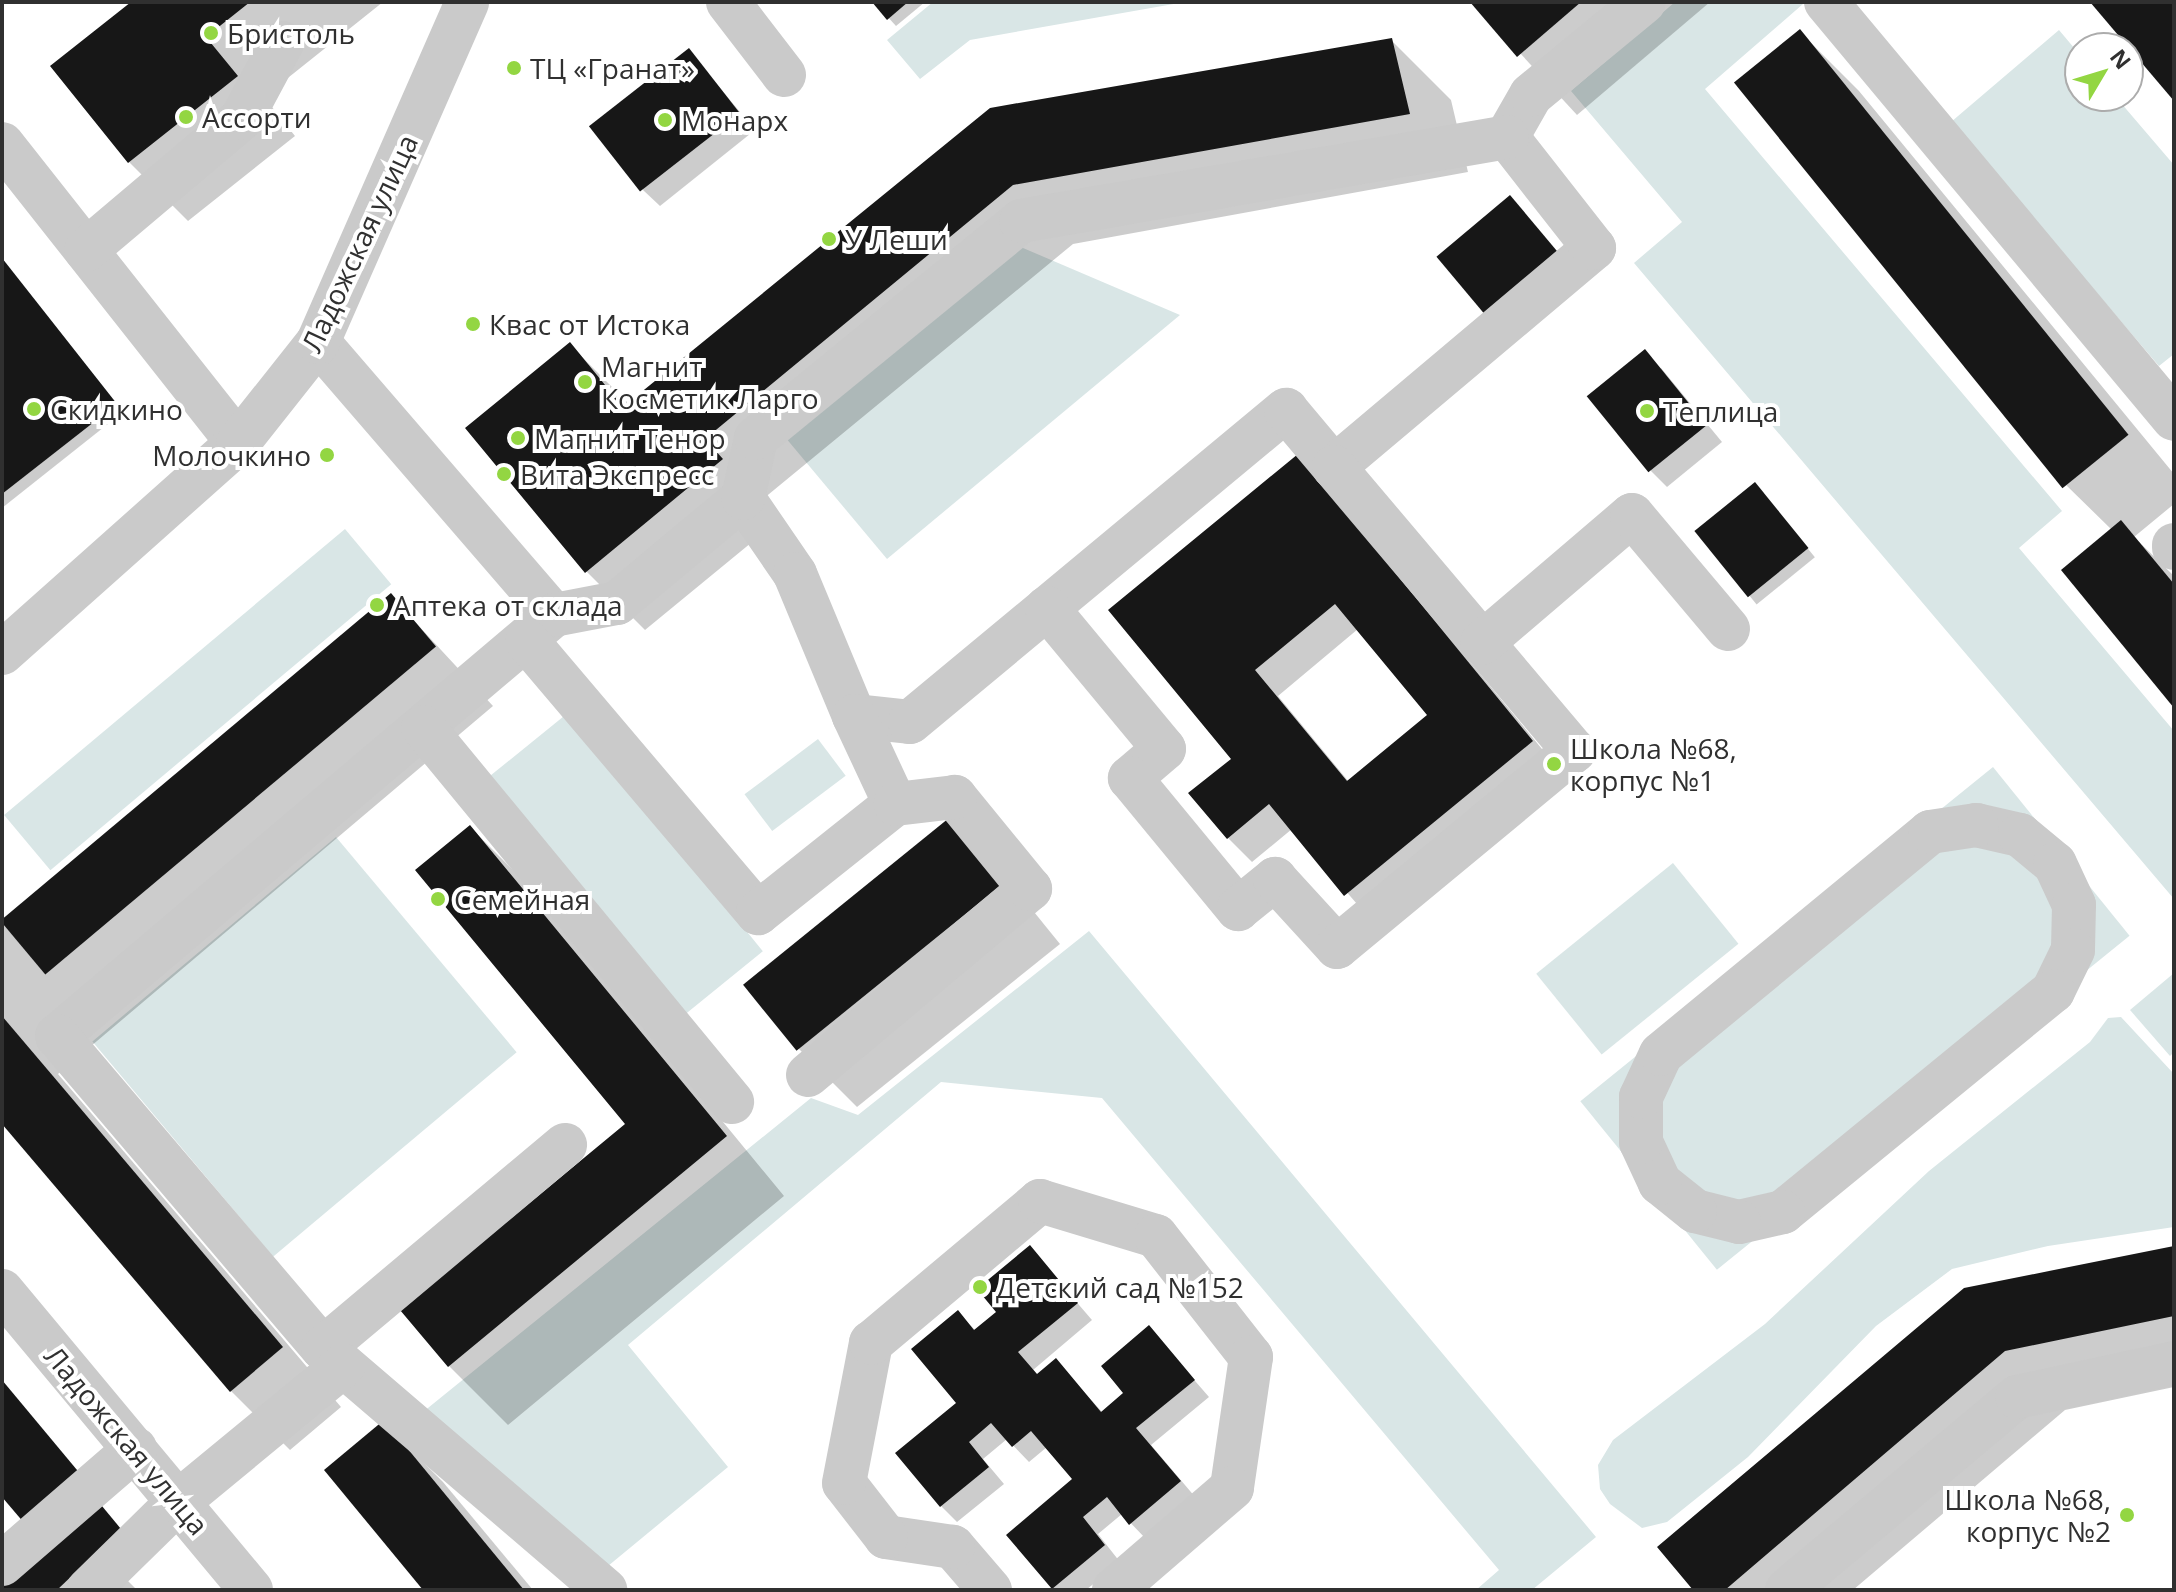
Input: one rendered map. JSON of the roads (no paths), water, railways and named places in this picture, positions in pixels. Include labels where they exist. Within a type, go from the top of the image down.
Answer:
[{"type":"street","name":"Ладожская улица","points":[[2,653],[238,443],[318,342],[467,2]]},
{"type":"street","points":[[728,2],[784,75]]},
{"type":"street","points":[[1507,137],[1531,95],[1644,2]]},
{"type":"street","points":[[1826,2],[2174,419]]},
{"type":"street","points":[[86,250],[242,118],[282,43]]},
{"type":"street","points":[[1334,467],[1594,248],[1507,137]]},
{"type":"street","points":[[605,1590],[333,1357],[57,1036],[541,628],[617,603],[743,498],[756,438],[1021,221],[1507,137]]},
{"type":"street","points":[[2,144],[238,443]]},
{"type":"street","points":[[318,342],[758,913],[895,804],[955,797],[1030,889],[808,1075]]},
{"type":"street","points":[[854,716],[910,722],[1047,608],[1286,410],[1574,751],[1337,947],[1275,879],[1238,909],[1130,778],[1164,749],[1047,608]]},
{"type":"street","points":[[743,498],[795,574],[854,716],[895,804]]},
{"type":"street","points":[[1482,643],[1632,515],[1728,629]]},
{"type":"street","points":[[423,727],[732,1102]]},
{"type":"street","points":[[1976,825],[2020,835],[2055,864],[2074,905],[2073,950],[2053,991],[1783,1212],[1739,1222],[1695,1211],[1660,1183],[1641,1142],[1641,1097],[1661,1054],[1930,832],[1976,825]]},
{"type":"street","points":[[88,1590],[333,1357],[565,1145]]},
{"type":"street","points":[[990,1590],[953,1547],[886,1537],[844,1483],[871,1343],[1040,1201],[1156,1236],[1251,1357],[1232,1488],[1114,1590]]},
{"type":"street","name":"Ладожская улица","points":[[2,1291],[251,1590]]},
{"type":"street","points":[[1787,1590],[2017,1397],[2174,1363]]},
{"type":"street","points":[[8,1546],[135,1449]]},
{"type":"place","name":"Бристоль","points":[[211,33]]},
{"type":"place","name":"ТЦ «Гранат»","points":[[514,68]]},
{"type":"place","name":"Ассорти","points":[[186,117]]},
{"type":"place","name":"Монарх","points":[[665,120]]},
{"type":"place","name":"У Леши","points":[[829,239]]},
{"type":"place","name":"Квас от Истока","points":[[473,324]]},
{"type":"place","name":"Магнит Косметик Ларго","points":[[585,382]]},
{"type":"place","name":"Скидкино","points":[[34,409]]},
{"type":"place","name":"Теплица","points":[[1647,411]]},
{"type":"place","name":"Магнит Тенор","points":[[518,438]]},
{"type":"place","name":"Молочкино","points":[[327,455]]},
{"type":"place","name":"Вита Экспресс","points":[[504,474]]},
{"type":"place","name":"Аптека от склада","points":[[377,605]]},
{"type":"place","name":"Школа №68, корпус №1","points":[[1554,764]]},
{"type":"place","name":"Семейная","points":[[438,899]]},
{"type":"place","name":"Детский сад №152","points":[[980,1287]]},
{"type":"place","name":"Школа №68, корпус №2","points":[[2127,1515]]}]
